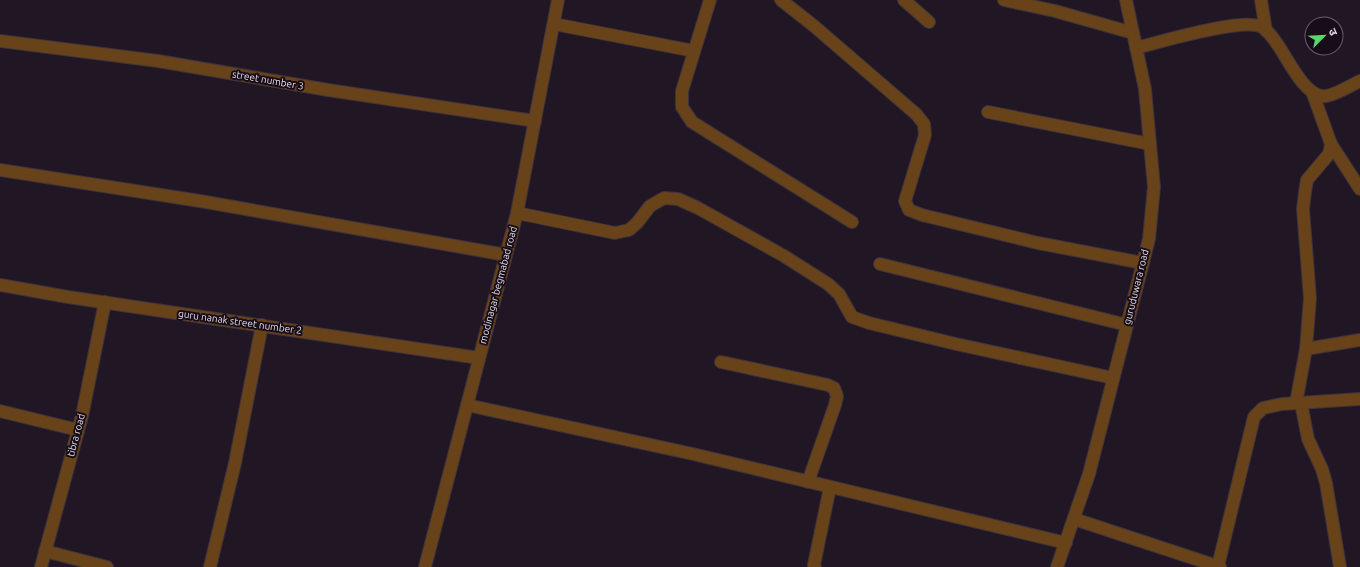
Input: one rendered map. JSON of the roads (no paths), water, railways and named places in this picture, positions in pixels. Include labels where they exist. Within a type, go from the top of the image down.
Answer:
[{"type":"street","name":"modinagar begmabad road","points":[[425,567],[517,213],[558,0]]},
{"type":"street","points":[[710,0],[682,91],[682,107],[692,122],[852,222]]},
{"type":"street","points":[[781,0],[814,26],[916,114],[924,124],[925,135],[905,201],[909,210],[922,215],[1038,243],[1142,263]]},
{"type":"street","points":[[904,0],[929,22]]},
{"type":"street","points":[[1004,0],[1055,11],[1133,33]]},
{"type":"street","name":"guruduwara road","points":[[1057,567],[1089,474],[1149,238],[1154,187],[1145,89],[1126,0]]},
{"type":"street","points":[[1261,0],[1266,31]]},
{"type":"street","points":[[554,24],[694,51]]},
{"type":"street","points":[[1136,48],[1207,30],[1250,25],[1261,27],[1266,31],[1313,94],[1332,144],[1360,190]]},
{"type":"street","name":"street number 3","points":[[0,41],[158,61],[328,90],[535,121]]},
{"type":"street","points":[[1313,94],[1325,96],[1360,81]]},
{"type":"street","points":[[988,112],[1150,144]]},
{"type":"street","points":[[1332,144],[1329,154],[1307,180],[1304,192],[1303,209],[1310,298],[1306,349],[1298,403],[1308,439],[1322,469],[1326,483],[1340,567]]},
{"type":"street","points":[[0,170],[200,201],[506,255]]},
{"type":"street","points":[[517,213],[615,233],[628,230],[637,223],[650,206],[664,198],[678,199],[698,208],[784,256],[828,284],[839,294],[852,317],[869,323],[956,344],[1113,378]]},
{"type":"street","points":[[880,264],[1127,326]]},
{"type":"street","name":"guru nanak street number 2","points":[[0,285],[479,358]]},
{"type":"street","name":"tibra road","points":[[41,567],[78,430],[105,302]]},
{"type":"street","points":[[210,567],[235,463],[262,325]]},
{"type":"street","points":[[1306,349],[1360,340]]},
{"type":"street","points":[[721,362],[828,385],[834,388],[837,396],[835,405],[808,482]]},
{"type":"street","points":[[1074,519],[1219,567],[1254,417],[1263,408],[1298,403],[1360,399]]},
{"type":"street","points":[[467,405],[693,454],[1066,543]]},
{"type":"street","points":[[0,411],[78,430]]},
{"type":"street","points":[[815,567],[816,552],[830,487]]},
{"type":"street","points":[[45,551],[107,567]]}]
